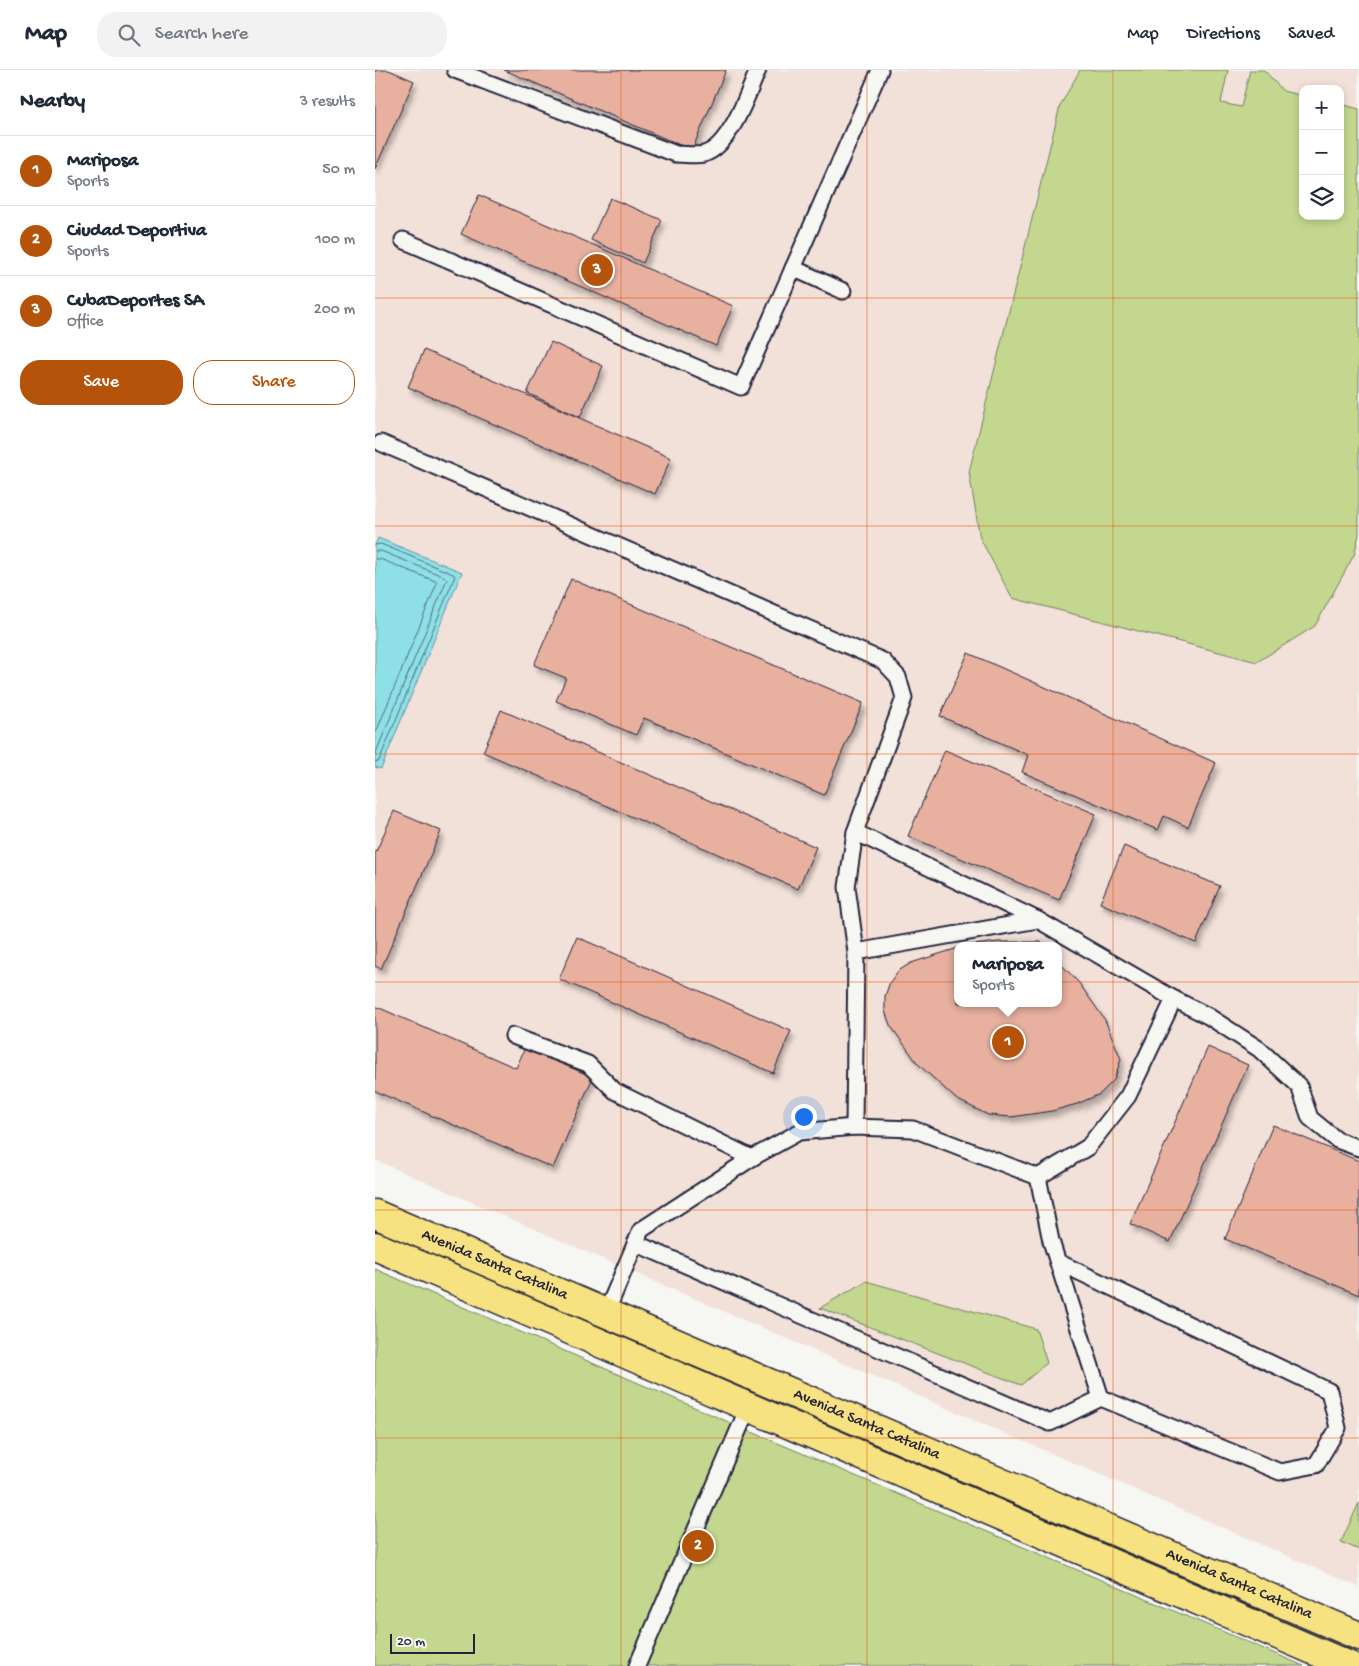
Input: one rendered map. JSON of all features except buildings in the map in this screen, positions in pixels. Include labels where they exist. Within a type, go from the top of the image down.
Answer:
[{"type":"main road","name":"Avenida Santa Catalina","points":[[375,1214],[1359,1636]]},
{"type":"main road","name":"Avenida Santa Catalina","points":[[375,1246],[1350,1666]]},
{"type":"lane","points":[[455,70],[677,154],[705,154],[721,143],[733,126],[758,70]]},
{"type":"lane","points":[[403,240],[741,387],[880,70]]},
{"type":"lane","points":[[793,268],[843,291]]},
{"type":"lane","points":[[381,443],[883,661],[898,677],[904,698],[855,832],[847,887],[856,952],[854,1127]]},
{"type":"lane","points":[[855,832],[1038,920],[1208,1016],[1259,1049],[1299,1086],[1310,1118],[1337,1140],[1359,1148]]},
{"type":"lane","points":[[856,952],[1038,920]]},
{"type":"lane","points":[[1037,1177],[1088,1147],[1123,1104],[1174,998]]},
{"type":"lane","points":[[513,1036],[587,1064],[615,1091],[752,1158]]},
{"type":"lane","points":[[605,1313],[641,1230],[752,1158],[799,1132],[854,1127],[913,1128],[1037,1177]]},
{"type":"lane","points":[[1037,1177],[1051,1241],[1101,1398]]},
{"type":"lane","points":[[635,1243],[1050,1423],[1101,1398],[1280,1472],[1316,1465],[1338,1428],[1329,1391],[1058,1262]]},
{"type":"lane","points":[[637,1666],[748,1408]]},
{"type":"shaded area","points":[[375,70],[1359,70],[1359,1587],[375,1160]]},
{"type":"green space","points":[[1080,70],[1228,70],[1221,103],[1241,107],[1250,70],[1264,70],[1283,91],[1299,95],[1299,220],[1344,220],[1344,105],[1359,109],[1359,535],[1354,555],[1315,626],[1257,662],[1012,598],[980,538],[969,472],[1060,106]]},
{"type":"green space","points":[[375,1269],[740,1427],[1304,1666],[375,1666]]},
{"type":"green space","points":[[866,1281],[1036,1329],[1047,1363],[1021,1385],[820,1308]]},
{"type":"green space","points":[[1359,1503],[1359,1550],[1341,1542]]},
{"type":"water","points":[[378,538],[462,572],[381,769],[375,767],[375,545]]},
{"type":"place","name":"CubaDeportes SA","points":[[597,270]]},
{"type":"place","name":"Mariposa","points":[[1008,1042]]},
{"type":"place","name":"Ciudad Deportiva","points":[[698,1546]]}]
